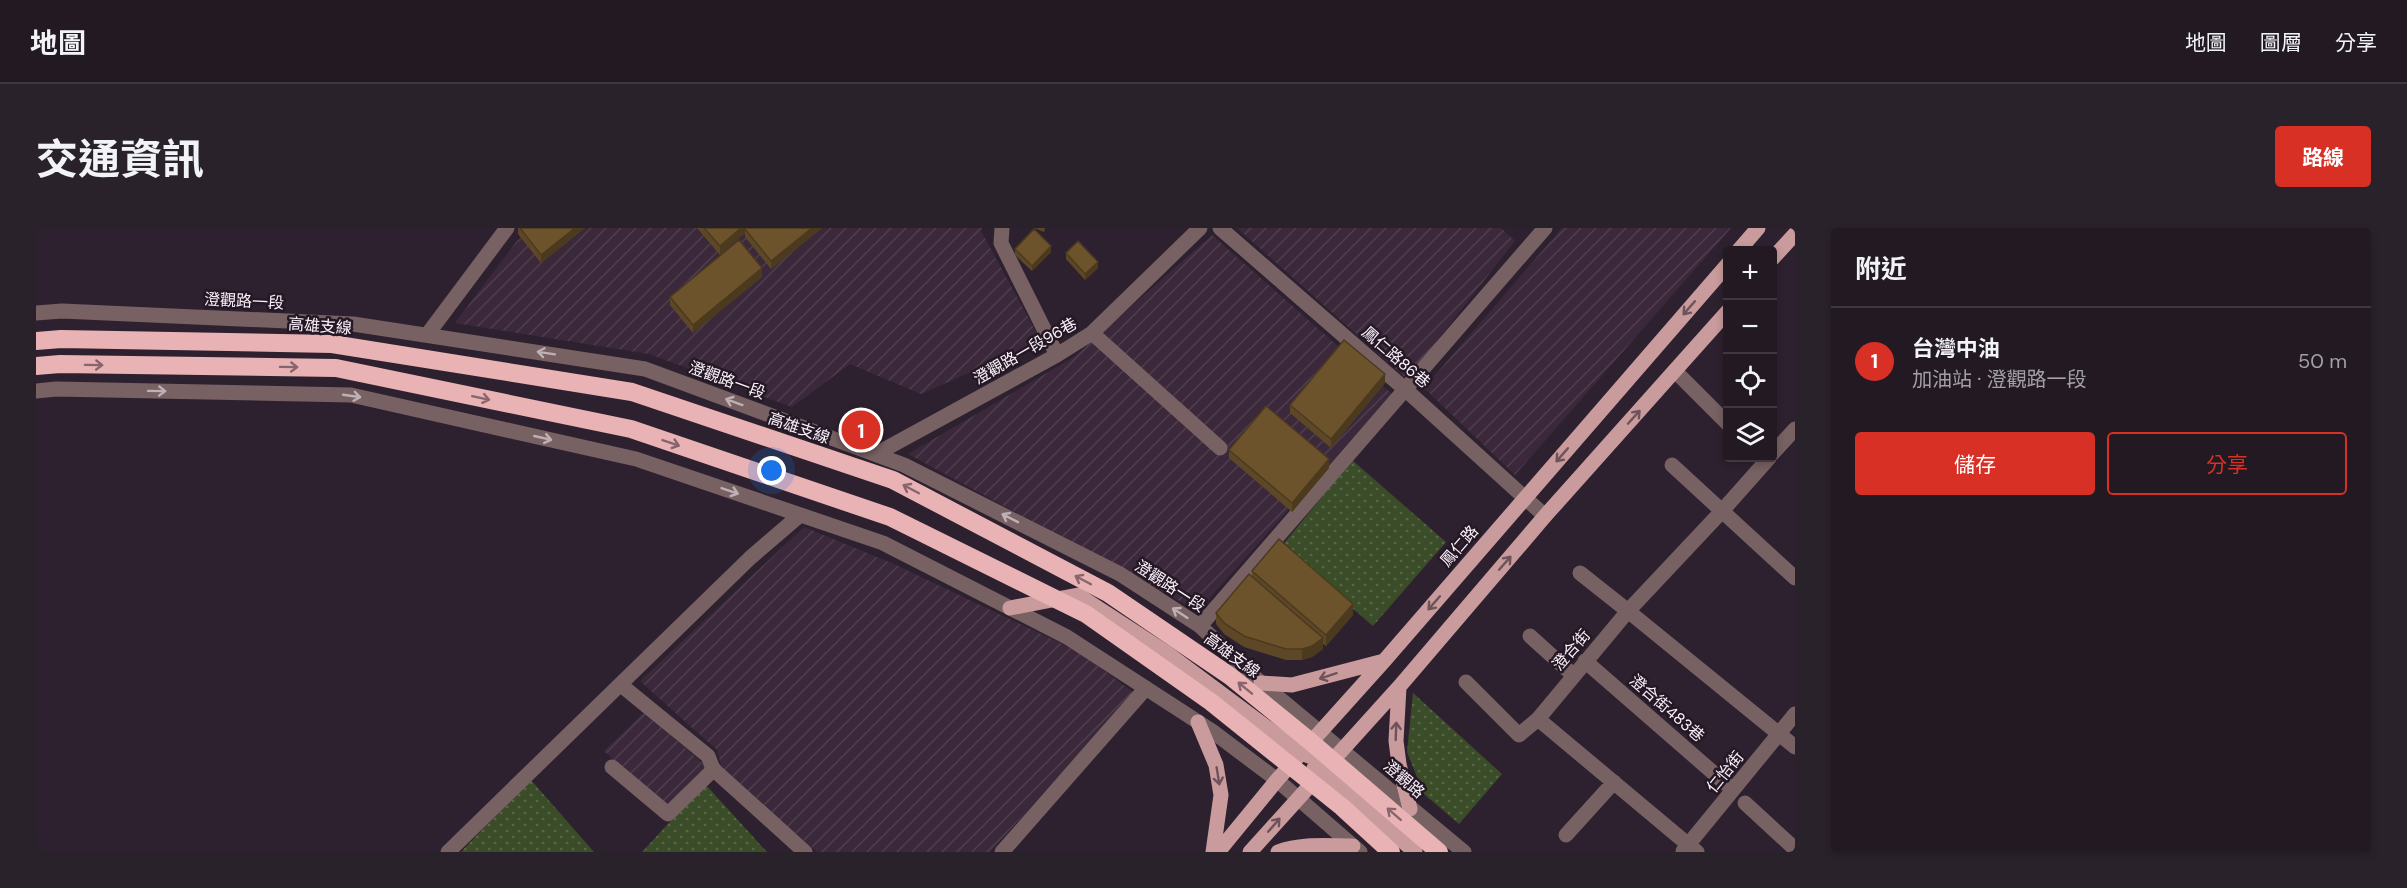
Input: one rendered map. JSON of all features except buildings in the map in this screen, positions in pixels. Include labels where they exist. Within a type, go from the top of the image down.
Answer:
[{"type":"highway","name":"高雄支線","points":[[36,341],[61,339],[332,344],[621,390],[893,480],[1108,593],[1230,676],[1311,742],[1438,852]]},
{"type":"highway","points":[[36,366],[60,364],[336,368],[631,429],[890,517],[1086,615],[1211,702],[1342,807],[1391,852]]},
{"type":"main road","points":[[1742,246],[1758,228]]},
{"type":"main road","points":[[1777,254],[1795,234]]},
{"type":"main road","name":"鳳仁路","points":[[1218,852],[1276,780],[1384,661],[1723,270]]},
{"type":"main road","points":[[1250,852],[1399,687],[1545,516],[1723,317]]},
{"type":"main road","points":[[1010,608],[1078,595],[1167,653],[1297,758],[1326,768],[1415,852]]},
{"type":"main road","points":[[1261,683],[1292,685],[1384,661]]},
{"type":"main road","points":[[1399,687],[1396,741],[1410,809]]},
{"type":"main road","points":[[1198,722],[1216,765],[1221,795],[1213,852]]},
{"type":"main road","points":[[1278,852],[1289,848],[1316,846],[1357,849]]},
{"type":"street","points":[[427,334],[507,228]]},
{"type":"street","points":[[1002,228],[1001,243],[1058,355]]},
{"type":"street","name":"澄觀路一段96巷","points":[[876,454],[1058,355],[1092,333],[1200,228]]},
{"type":"street","name":"鳳仁路86巷","points":[[1220,228],[1406,390],[1545,516]]},
{"type":"street","points":[[1200,626],[1545,228]]},
{"type":"street","name":"澄觀路一段","points":[[36,313],[62,311],[353,324],[645,369],[904,465],[1120,574],[1200,626],[1261,683],[1321,732]]},
{"type":"street","points":[[1092,333],[1220,448]]},
{"type":"street","points":[[1675,371],[1723,419]]},
{"type":"street","points":[[36,391],[56,389],[351,395],[636,459],[883,543],[1067,637],[1198,722],[1276,780],[1357,849]]},
{"type":"street","name":"澄合街","points":[[1777,448],[1795,429]]},
{"type":"street","name":"澄合街","points":[[1466,682],[1519,735],[1538,718],[1628,611],[1722,511],[1764,462]]},
{"type":"street","points":[[1672,465],[1795,578]]},
{"type":"street","points":[[448,852],[750,558],[800,515]]},
{"type":"street","points":[[1580,573],[1795,747]]},
{"type":"street","points":[[1530,636],[1573,675]]},
{"type":"street","name":"澄合街483巷","points":[[1585,661],[1725,783]]},
{"type":"street","points":[[621,685],[708,756],[714,769],[805,852]]},
{"type":"street","points":[[1002,852],[1146,688]]},
{"type":"street","name":"仁怡街","points":[[1690,850],[1795,714]]},
{"type":"street","points":[[1538,718],[1690,850]]},
{"type":"street","name":"澄觀路","points":[[1321,732],[1464,852]]},
{"type":"street","points":[[612,767],[668,814],[714,769]]},
{"type":"street","points":[[1566,835],[1614,782]]},
{"type":"street","points":[[1744,803],[1795,849]]},
{"type":"shaded area","points":[[533,228],[983,228],[981,231],[1041,341],[921,394],[850,364],[792,407],[649,354],[455,323],[517,241]]},
{"type":"shaded area","points":[[1237,228],[1501,228],[1515,241],[1407,379]]},
{"type":"shaded area","points":[[1562,228],[1731,228],[1515,475],[1424,388]]},
{"type":"shaded area","points":[[1212,235],[1392,394],[1198,611],[908,454],[1074,357]]},
{"type":"shaded area","points":[[804,527],[894,564],[1079,652],[1134,693],[990,852],[817,852],[722,769],[717,750],[640,681]]},
{"type":"shaded area","points":[[644,712],[708,768],[666,807],[604,751]]},
{"type":"green space","points":[[1352,460],[1446,542],[1373,626],[1281,547]]},
{"type":"green space","points":[[1413,693],[1502,774],[1459,824],[1424,794],[1407,752]]},
{"type":"green space","points":[[530,779],[594,852],[461,852]]},
{"type":"green space","points":[[705,784],[767,852],[642,852]]},
{"type":"place","name":"台灣中油","points":[[861,430]]}]
